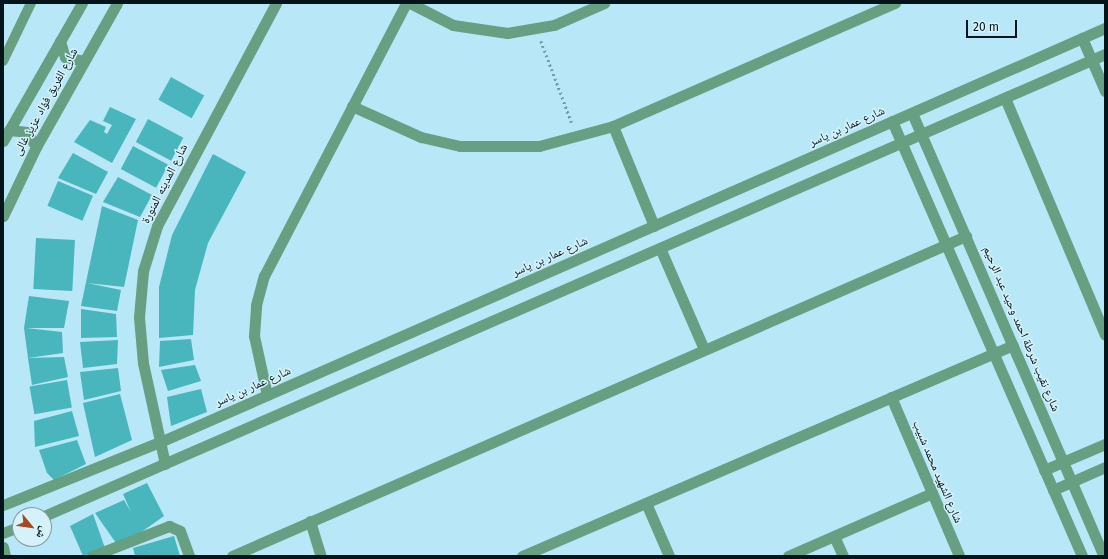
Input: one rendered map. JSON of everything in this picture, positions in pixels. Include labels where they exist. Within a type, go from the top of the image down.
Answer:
[{"type":"street","name":"شارع الفريق فؤاد عزيز غالى","points":[[3,141],[82,3]]},
{"type":"street","name":"شارع الفريق فؤاد عزيز غالى","points":[[3,216],[36,147],[116,3]]},
{"type":"street","name":"شارع المدينه المنورة","points":[[165,464],[143,363],[139,317],[143,271],[157,226],[276,3]]},
{"type":"street","points":[[267,395],[254,336],[256,305],[264,276],[406,3]]},
{"type":"street","points":[[410,3],[453,25],[480,31],[537,30],[604,3]]},
{"type":"street","points":[[352,106],[421,137],[460,146],[531,147],[577,138],[614,126],[895,3]]},
{"type":"street","name":"شارع عمار بن ياسر","points":[[3,505],[160,442],[1105,28]]},
{"type":"street","points":[[1082,38],[1105,91]]},
{"type":"street","points":[[60,41],[65,57],[84,61]]},
{"type":"street","points":[[52,513],[1105,54]]},
{"type":"street","points":[[1005,98],[1105,335]]},
{"type":"street","name":"شارع نقيب شرطة احمد وحيد عبد الرحيم","points":[[912,113],[1104,556]]},
{"type":"street","points":[[892,121],[1082,556]]},
{"type":"street","points":[[614,126],[654,226]]},
{"type":"street","points":[[9,130],[27,132],[36,147]]},
{"type":"street","points":[[232,556],[704,348],[966,236]]},
{"type":"street","points":[[660,248],[704,348]]},
{"type":"street","points":[[522,556],[1013,345]]},
{"type":"street","name":"شارع الشهيد محمد شبيب","points":[[891,398],[959,556]]},
{"type":"street","points":[[1044,470],[1105,444]]},
{"type":"street","points":[[1053,490],[1105,467]]},
{"type":"street","points":[[788,556],[932,493]]},
{"type":"street","points":[[646,503],[669,556]]},
{"type":"street","points":[[310,521],[321,556]]},
{"type":"street","points":[[92,556],[169,526],[177,528],[182,534],[190,556]]},
{"type":"street","points":[[834,536],[843,556]]},
{"type":"street","points":[[3,547],[6,556]]},
{"type":"lane","points":[[3,61],[31,3]]},
{"type":"path","points":[[537,30],[577,138]]},
{"type":"building","points":[[171,77],[204,95],[192,118],[158,100]]},
{"type":"building","points":[[110,107],[136,119],[112,163],[74,142],[90,120],[106,127],[104,132],[107,134],[112,125],[103,121]]},
{"type":"building","points":[[148,119],[183,138],[171,161],[136,142]]},
{"type":"building","points":[[133,146],[168,165],[156,188],[121,169]]},
{"type":"building","points":[[73,153],[108,172],[96,194],[58,178]]},
{"type":"building","points":[[213,154],[246,172],[208,243],[195,290],[193,335],[159,338],[159,287],[172,235]]},
{"type":"building","points":[[118,177],[152,195],[140,217],[103,202]]},
{"type":"building","points":[[58,181],[93,196],[82,221],[47,206]]},
{"type":"building","points":[[102,206],[138,220],[124,287],[87,283],[121,290],[117,311],[81,306]]},
{"type":"building","points":[[36,238],[75,240],[72,291],[33,289]]},
{"type":"building","points":[[29,296],[69,301],[64,328],[26,328],[62,332],[63,353],[28,358],[24,328]]},
{"type":"building","points":[[81,309],[116,314],[117,337],[81,338]]},
{"type":"building","points":[[191,339],[194,360],[159,367],[160,341]]},
{"type":"building","points":[[118,340],[117,364],[83,368],[80,342]]},
{"type":"building","points":[[64,357],[68,377],[32,385],[28,358]]},
{"type":"building","points":[[195,365],[201,381],[168,391],[161,370]]},
{"type":"building","points":[[118,368],[121,391],[84,400],[80,372]]},
{"type":"building","points":[[67,380],[72,408],[34,414],[30,387]]},
{"type":"building","points":[[201,389],[207,412],[171,426],[167,397]]},
{"type":"building","points":[[120,394],[132,440],[95,457],[83,403]]},
{"type":"building","points":[[72,411],[79,436],[35,447],[34,421]]},
{"type":"building","points":[[77,440],[86,464],[54,480],[47,473],[39,450]]},
{"type":"building","points":[[147,483],[164,516],[140,533],[116,543],[95,513],[124,500],[131,512],[123,494]]},
{"type":"building","points":[[93,514],[105,548],[83,556],[70,526]]},
{"type":"building","points":[[174,536],[180,556],[135,556],[133,548]]}]
